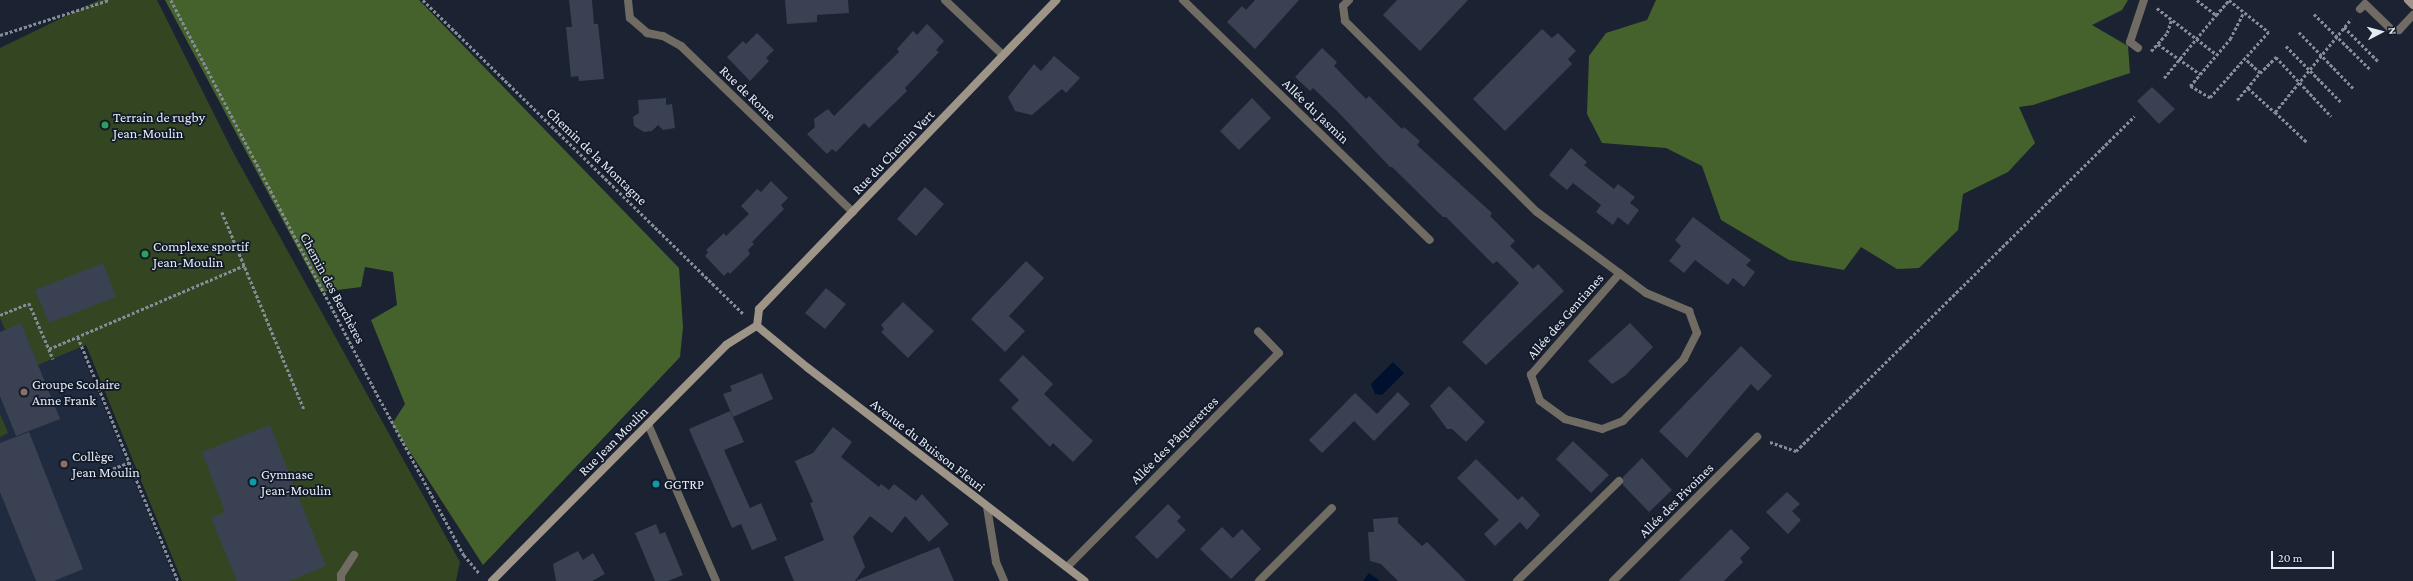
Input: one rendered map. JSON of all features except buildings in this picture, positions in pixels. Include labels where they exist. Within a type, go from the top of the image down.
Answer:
[{"type":"street","name":"Rue de Rome","points":[[628,0],[630,18],[647,33],[663,36],[681,46],[853,212]]},
{"type":"street","points":[[945,0],[1003,56]]},
{"type":"street","name":"Rue du Chemin Vert","points":[[757,326],[759,309],[1056,0]]},
{"type":"street","name":"Allée du Jasmin","points":[[1183,0],[1430,240]]},
{"type":"street","name":"Allée des Gentianes","points":[[1348,0],[1343,6],[1345,21],[1537,212],[1620,273],[1646,293],[1689,311],[1697,333],[1684,359],[1623,421],[1602,429],[1565,419],[1540,401],[1531,375],[1620,273]]},
{"type":"street","points":[[2408,0],[2413,5]]},
{"type":"street","points":[[2138,48],[2130,42],[2147,2]]},
{"type":"street","points":[[2360,9],[2365,4],[2393,31],[2399,30],[2413,15]]},
{"type":"street","name":"Rue Jean Moulin","points":[[492,581],[726,345],[757,326]]},
{"type":"street","name":"Avenue du Buisson Fleuri","points":[[757,326],[987,507],[1085,581]]},
{"type":"street","name":"Allée des Pâquerettes","points":[[1067,567],[1279,353],[1258,331]]},
{"type":"street","points":[[648,424],[716,581]]},
{"type":"street","name":"Allée des Pivoines","points":[[1613,581],[1757,437]]},
{"type":"street","points":[[1517,581],[1619,481]]},
{"type":"street","points":[[987,507],[996,562],[1004,581]]},
{"type":"street","points":[[1259,581],[1332,508]]},
{"type":"street","points":[[341,581],[341,575],[354,555]]},
{"type":"path","points":[[0,35],[109,0]]},
{"type":"path","name":"Chemin des Berchères","points":[[172,0],[382,403],[464,555],[481,576]]},
{"type":"path","name":"Chemin de la Montagne","points":[[423,0],[757,326]]},
{"type":"path","points":[[2197,0],[2216,15]]},
{"type":"path","points":[[2164,78],[2229,0],[2244,12],[2269,32],[2210,98],[2190,86],[2237,28],[2244,12]]},
{"type":"path","points":[[2147,2],[2167,14],[2171,21],[2216,54]]},
{"type":"path","points":[[2275,112],[2360,9]]},
{"type":"path","points":[[2314,14],[2371,70]]},
{"type":"path","points":[[2138,48],[2147,53],[2158,44],[2167,33],[2171,21]]},
{"type":"path","points":[[2344,28],[2378,61]]},
{"type":"path","points":[[2300,32],[2354,89]]},
{"type":"path","points":[[2158,44],[2178,60],[2200,74]]},
{"type":"path","points":[[2286,46],[2342,103]]},
{"type":"path","points":[[2237,100],[2276,57],[2332,116]]},
{"type":"path","points":[[2245,59],[2260,73]]},
{"type":"path","points":[[2248,88],[2307,142]]},
{"type":"path","points":[[1757,437],[1796,451],[2134,116]]},
{"type":"path","points":[[222,212],[304,409]]},
{"type":"path","points":[[49,349],[244,265]]},
{"type":"path","points":[[0,315],[30,303],[52,358]]},
{"type":"path","points":[[78,337],[178,581]]},
{"type":"path","points":[[99,474],[130,462]]},
{"type":"shaded area","name":"Collège Jean Moulin","points":[[0,318],[5,330],[21,323],[38,365],[79,348],[175,581],[0,581]]},
{"type":"shaded area","points":[[1393,362],[1404,373],[1382,395],[1375,394],[1371,384]]},
{"type":"shaded area","points":[[1369,573],[1380,581],[1363,581]]},
{"type":"green space","name":"Complexe sportif Jean-Moulin","points":[[99,0],[157,0],[234,154],[460,562],[456,581],[182,581],[86,345],[38,365],[21,324],[5,330],[0,318],[0,48]]},
{"type":"green space","points":[[165,0],[419,0],[679,268],[683,327],[680,357],[483,565],[392,424],[405,404],[371,320],[397,305],[393,272],[365,267],[361,287],[321,292]]},
{"type":"green space","points":[[1656,0],[2128,0],[2122,10],[2092,25],[2128,46],[2130,73],[2033,105],[2019,107],[2035,143],[2008,172],[1963,194],[1958,230],[1919,268],[1897,269],[1861,247],[1844,270],[1789,260],[1721,220],[1702,166],[1666,148],[1602,143],[1587,114],[1589,56],[1606,33],[1647,20]]},
{"type":"green space","points":[[0,414],[8,433],[0,437]]},
{"type":"place","name":"Terrain de rugby Jean-Moulin","points":[[105,125]]},
{"type":"place","name":"Complexe sportif Jean-Moulin","points":[[145,254]]},
{"type":"place","name":"Groupe Scolaire Anne Frank","points":[[24,392]]},
{"type":"place","name":"Collège Jean Moulin","points":[[64,464]]},
{"type":"place","name":"Gymnase Jean-Moulin","points":[[253,482]]},
{"type":"place","name":"GGTRP","points":[[656,484]]}]
